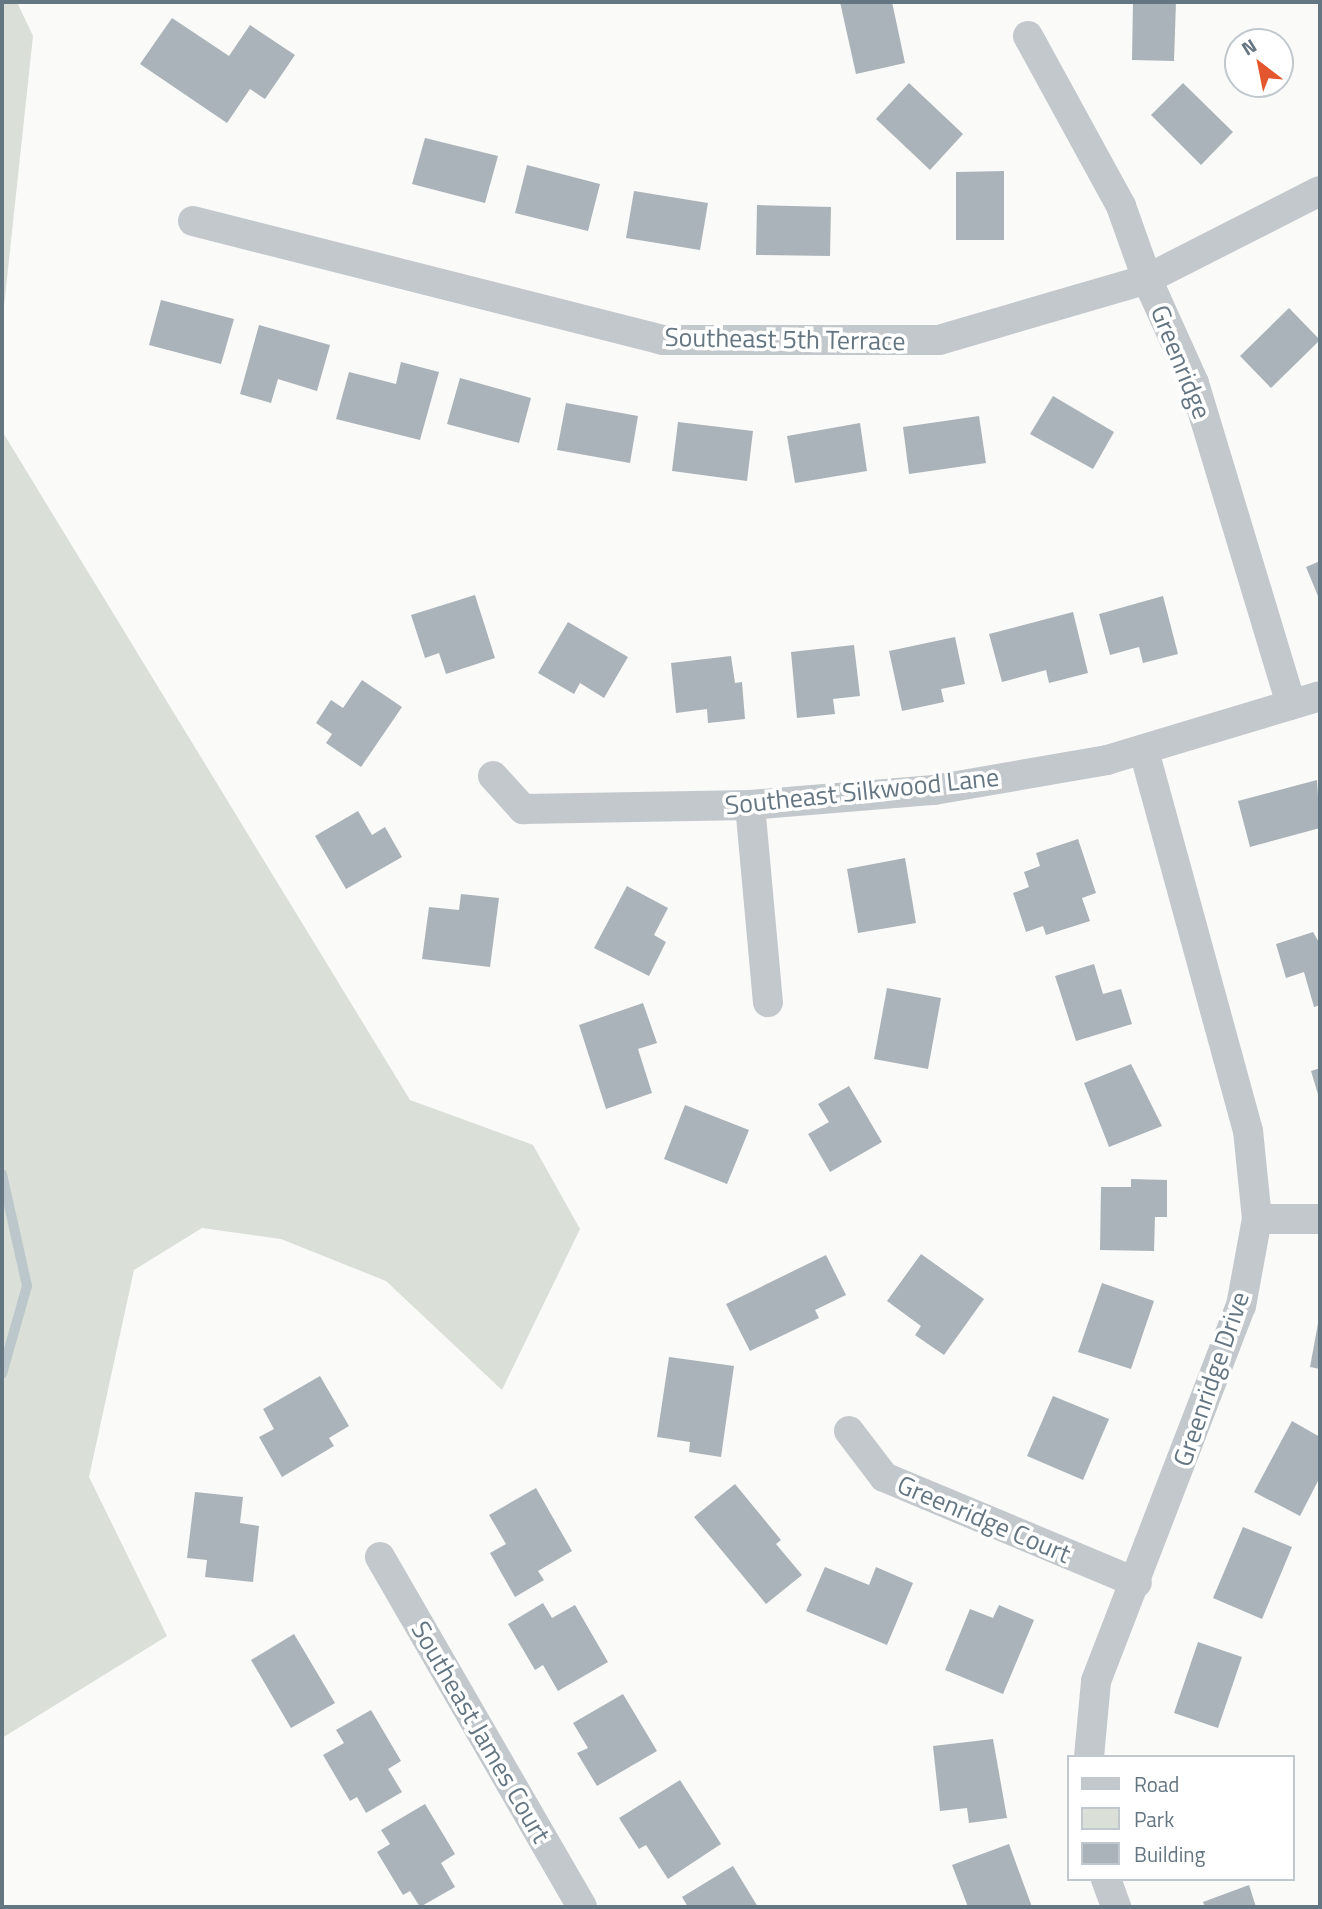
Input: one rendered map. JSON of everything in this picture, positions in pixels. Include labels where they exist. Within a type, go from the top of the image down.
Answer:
[{"type":"street","name":"Greenridge","points":[[1028,36],[1121,206],[1147,279],[1194,383],[1291,705]]},
{"type":"street","name":"Southeast 5th Terrace","points":[[193,221],[662,340],[939,340],[1147,279],[1320,191]]},
{"type":"street","name":"Southeast Silkwood Lane","points":[[492,776],[523,809],[750,805],[934,790],[1107,760],[1320,696]]},
{"type":"street","name":"Greenridge Drive","points":[[1089,1755],[1096,1681],[1137,1583],[1241,1306],[1257,1219],[1248,1131],[1144,750]]},
{"type":"street","points":[[750,805],[768,1002]]},
{"type":"street","points":[[1257,1219],[1320,1219]]},
{"type":"street","name":"Greenridge Court","points":[[849,1431],[884,1477],[1137,1583]]},
{"type":"street","name":"Southeast James Court","points":[[380,1557],[582,1907]]},
{"type":"street","points":[[1107,1881],[1116,1907]]},
{"type":"green space","points":[[2,2],[17,2],[33,36],[2,325]]},
{"type":"green space","points":[[2,431],[410,1100],[533,1145],[580,1229],[502,1390],[386,1281],[281,1239],[202,1228],[134,1270],[89,1477],[167,1636],[2,1738]]},
{"type":"building","points":[[840,2],[892,2],[905,63],[856,74]]},
{"type":"building","points":[[1133,2],[1176,2],[1174,61],[1132,60]]},
{"type":"building","points":[[172,18],[229,56],[250,25],[295,55],[265,99],[250,89],[227,123],[140,64]]},
{"type":"building","points":[[909,83],[963,134],[930,170],[876,119]]},
{"type":"building","points":[[1183,83],[1233,132],[1201,165],[1151,115]]},
{"type":"building","points":[[425,138],[498,156],[485,203],[412,184]]},
{"type":"building","points":[[527,165],[600,184],[588,231],[515,213]]},
{"type":"building","points":[[1004,171],[1004,240],[956,240],[956,172]]},
{"type":"building","points":[[634,191],[708,203],[700,250],[626,238]]},
{"type":"building","points":[[757,205],[831,207],[830,256],[756,255]]},
{"type":"building","points":[[161,300],[234,319],[221,364],[149,345]]},
{"type":"building","points":[[1289,308],[1320,340],[1271,388],[1240,356]]},
{"type":"building","points":[[259,325],[330,345],[317,391],[278,379],[271,403],[240,394]]},
{"type":"building","points":[[401,362],[439,372],[420,440],[336,419],[349,372],[396,384]]},
{"type":"building","points":[[460,378],[531,398],[519,443],[447,424]]},
{"type":"building","points":[[1053,396],[1114,432],[1093,469],[1030,434]]},
{"type":"building","points":[[566,403],[638,416],[630,463],[557,450]]},
{"type":"building","points":[[979,416],[986,463],[909,474],[903,427]]},
{"type":"building","points":[[678,422],[753,431],[747,481],[672,471]]},
{"type":"building","points":[[860,423],[867,471],[795,483],[787,436]]},
{"type":"building","points":[[1320,561],[1320,601],[1306,567]]},
{"type":"building","points":[[475,595],[495,658],[446,674],[439,653],[425,658],[411,615]]},
{"type":"building","points":[[1163,596],[1178,654],[1143,663],[1139,647],[1110,655],[1099,614]]},
{"type":"building","points":[[1073,612],[1088,673],[1049,683],[1046,670],[1002,682],[989,634]]},
{"type":"building","points":[[568,622],[628,657],[604,698],[580,683],[574,694],[538,673]]},
{"type":"building","points":[[955,637],[965,684],[941,689],[944,702],[902,711],[889,651]]},
{"type":"building","points":[[854,645],[860,696],[833,699],[835,714],[797,718],[791,652]]},
{"type":"building","points":[[731,656],[735,683],[742,682],[745,719],[708,723],[707,709],[676,713],[671,663]]},
{"type":"building","points":[[362,680],[402,707],[361,767],[326,743],[332,734],[316,723],[331,700],[343,708]]},
{"type":"building","points":[[1317,780],[1320,828],[1250,847],[1238,801]]},
{"type":"building","points":[[358,811],[372,835],[385,827],[402,857],[346,889],[315,836]]},
{"type":"building","points":[[1078,839],[1096,893],[1082,898],[1090,921],[1046,935],[1043,926],[1026,932],[1013,893],[1029,887],[1024,872],[1040,866],[1036,853]]},
{"type":"building","points":[[905,858],[916,923],[858,933],[847,869]]},
{"type":"building","points":[[627,886],[668,908],[654,935],[666,942],[649,976],[594,948]]},
{"type":"building","points":[[461,894],[499,898],[490,967],[422,959],[429,907],[459,910]]},
{"type":"building","points":[[1313,932],[1320,944],[1320,1005],[1314,1007],[1304,972],[1286,978],[1276,944]]},
{"type":"building","points":[[1094,964],[1103,994],[1121,989],[1132,1024],[1076,1041],[1055,976]]},
{"type":"building","points":[[887,988],[941,998],[928,1069],[874,1059]]},
{"type":"building","points":[[643,1003],[657,1043],[638,1049],[652,1093],[606,1109],[579,1025]]},
{"type":"building","points":[[1131,1064],[1162,1126],[1109,1147],[1084,1083]]},
{"type":"building","points":[[1320,1068],[1320,1101],[1311,1071]]},
{"type":"building","points":[[849,1086],[882,1142],[830,1172],[808,1134],[829,1122],[818,1104]]},
{"type":"building","points":[[685,1105],[749,1130],[727,1184],[664,1159]]},
{"type":"building","points":[[1131,1179],[1167,1180],[1167,1217],[1155,1217],[1154,1251],[1100,1250],[1101,1187],[1131,1187]]},
{"type":"building","points":[[921,1254],[984,1299],[944,1355],[915,1335],[921,1326],[887,1301]]},
{"type":"building","points":[[826,1255],[846,1295],[815,1310],[819,1318],[750,1351],[726,1304]]},
{"type":"building","points":[[1102,1283],[1154,1301],[1131,1369],[1078,1352]]},
{"type":"building","points":[[1320,1318],[1320,1369],[1310,1367]]},
{"type":"building","points":[[669,1357],[734,1366],[721,1457],[689,1452],[690,1442],[657,1437]]},
{"type":"building","points":[[320,1376],[349,1426],[329,1438],[334,1446],[282,1477],[259,1437],[274,1429],[263,1409]]},
{"type":"building","points":[[1053,1396],[1109,1419],[1083,1480],[1027,1456]]},
{"type":"building","points":[[1292,1421],[1320,1437],[1320,1477],[1300,1516],[1254,1492]]},
{"type":"building","points":[[735,1484],[781,1540],[776,1544],[802,1575],[766,1604],[694,1517]]},
{"type":"building","points":[[536,1488],[572,1551],[538,1571],[544,1580],[515,1597],[490,1553],[506,1544],[489,1515]]},
{"type":"building","points":[[195,1492],[243,1497],[240,1523],[259,1526],[253,1582],[205,1577],[207,1560],[187,1558]]},
{"type":"building","points":[[1243,1527],[1292,1547],[1262,1619],[1213,1598]]},
{"type":"building","points":[[825,1567],[869,1585],[876,1567],[913,1583],[887,1645],[806,1611]]},
{"type":"building","points":[[543,1603],[552,1618],[575,1605],[608,1662],[558,1691],[543,1665],[535,1670],[508,1624]]},
{"type":"building","points":[[999,1605],[1034,1620],[1003,1694],[945,1670],[970,1609],[993,1618]]},
{"type":"building","points":[[294,1634],[335,1703],[291,1728],[251,1660]]},
{"type":"building","points":[[1198,1642],[1242,1657],[1218,1728],[1174,1713]]},
{"type":"building","points":[[623,1694],[657,1751],[597,1786],[577,1753],[588,1748],[573,1723]]},
{"type":"building","points":[[371,1710],[401,1761],[388,1769],[402,1792],[366,1813],[357,1797],[350,1801],[323,1755],[344,1743],[336,1730]]},
{"type":"building","points":[[993,1739],[1007,1818],[969,1823],[967,1808],[940,1811],[933,1746]]},
{"type":"building","points":[[680,1780],[721,1844],[668,1879],[646,1845],[639,1849],[619,1818]]},
{"type":"building","points":[[425,1804],[455,1854],[441,1863],[455,1887],[420,1907],[410,1891],[403,1895],[377,1852],[390,1844],[381,1830]]},
{"type":"building","points":[[1009,1844],[1032,1907],[968,1907],[952,1865]]},
{"type":"building","points":[[733,1866],[758,1907],[688,1907],[682,1897]]},
{"type":"building","points":[[1249,1885],[1256,1907],[1205,1907],[1203,1902]]},
{"type":"waterway","points":[[2,1174],[27,1286],[2,1374]]}]
